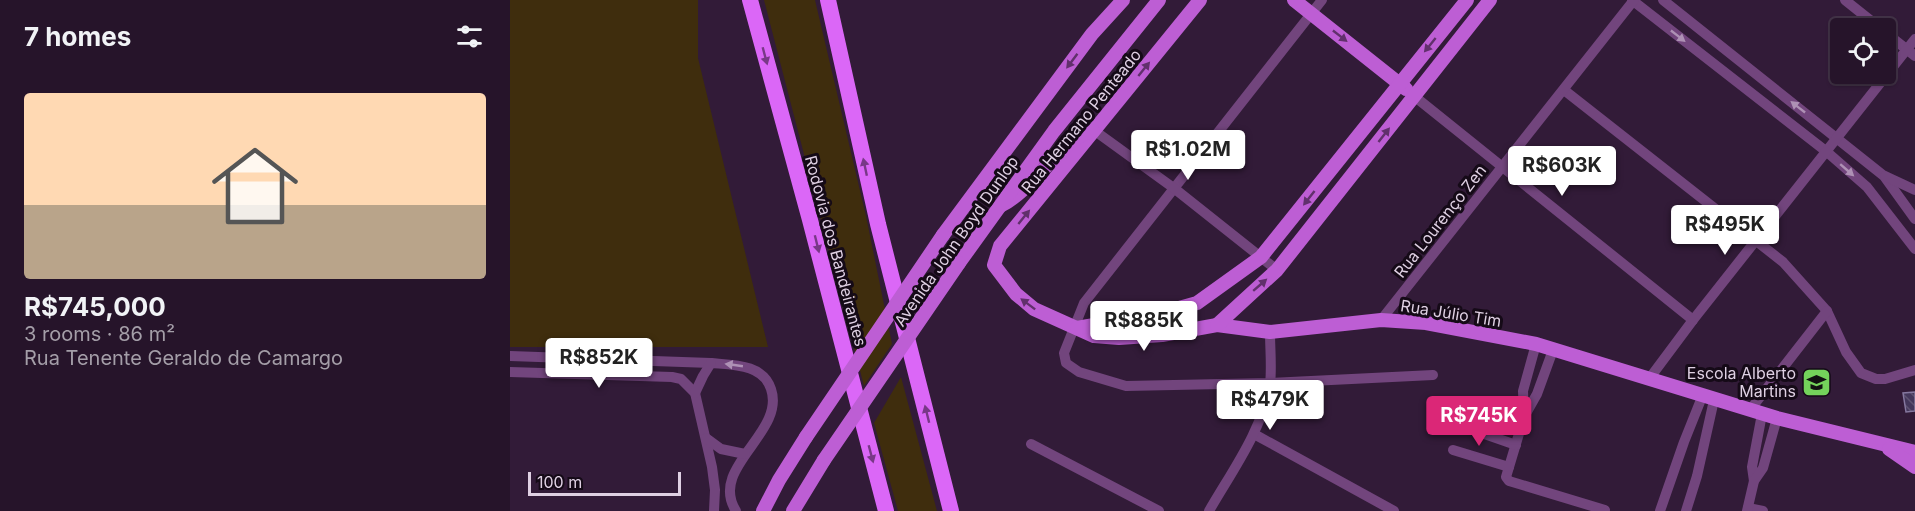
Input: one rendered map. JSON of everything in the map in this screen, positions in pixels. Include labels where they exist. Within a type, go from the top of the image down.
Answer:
[{"type":"highway","name":"Rodovia dos Bandeirantes","points":[[750,0],[886,511]]},
{"type":"highway","points":[[828,0],[878,224],[951,511]]},
{"type":"main road","points":[[1092,34],[1111,0]]},
{"type":"main road","name":"Avenida John Boyd Dunlop","points":[[762,511],[807,437],[942,235],[1092,34],[1123,0]]},
{"type":"main road","name":"Avenida John Boyd Dunlop","points":[[793,511],[824,460],[999,206],[1054,131],[1159,0]]},
{"type":"main road","name":"Rua Hermano Penteado","points":[[994,265],[1000,246],[1200,0]]},
{"type":"main road","points":[[1294,0],[1414,96]]},
{"type":"main road","points":[[1075,328],[1125,323],[1197,303],[1261,257],[1467,0]]},
{"type":"main road","points":[[1197,303],[1217,325],[1277,270],[1490,0]]},
{"type":"main road","points":[[999,206],[1020,194],[1069,144],[1083,133],[1095,131]]},
{"type":"main road","name":"Rua Júlio Tim","points":[[994,265],[1016,294],[1034,309],[1094,336],[1119,338],[1162,335],[1217,325],[1270,332],[1381,320],[1426,323],[1536,344],[1708,399],[1915,452]]},
{"type":"main road","points":[[1877,442],[1915,467]]},
{"type":"street","points":[[1323,0],[1084,303],[1064,353],[1065,363],[1078,372],[1126,386],[1270,383],[1433,375]]},
{"type":"street","points":[[1633,0],[1867,187],[1915,249]]},
{"type":"street","name":"Rua Lourenço Zen","points":[[1381,320],[1633,0]]},
{"type":"street","points":[[1663,0],[1884,176],[1915,190]]},
{"type":"street","points":[[1845,0],[1868,18]]},
{"type":"street","points":[[1649,379],[1837,138],[1911,53],[1915,39]]},
{"type":"street","points":[[1896,41],[1911,53]]},
{"type":"street","points":[[1564,90],[1783,262],[1827,311],[1846,352],[1861,374],[1876,379],[1885,379],[1915,370]]},
{"type":"street","points":[[1414,96],[1693,320]]},
{"type":"street","points":[[1095,131],[1175,189],[1277,270]]},
{"type":"street","points":[[1884,176],[1915,219]]},
{"type":"street","points":[[1754,481],[1752,467],[1756,412],[1827,311]]},
{"type":"street","points":[[1209,511],[1254,434],[1270,383],[1270,332]]},
{"type":"street","points":[[1524,417],[1523,391],[1536,344]]},
{"type":"street","points":[[1553,350],[1537,394],[1524,417],[1506,477],[1509,482],[1605,510]]},
{"type":"street","points":[[510,356],[711,363],[756,370],[765,377],[770,385],[774,399],[770,419],[745,454],[732,479],[730,493],[732,505],[736,511]]},
{"type":"street","points":[[695,393],[711,363]]},
{"type":"street","points":[[510,372],[681,379],[695,393],[715,490],[714,511]]},
{"type":"street","points":[[1660,511],[1684,442],[1708,399]]},
{"type":"street","points":[[1686,511],[1697,476],[1708,399]]},
{"type":"street","points":[[1763,511],[1747,510],[1754,481],[1763,468],[1777,418]]},
{"type":"street","points":[[1450,422],[1516,444]]},
{"type":"street","points":[[1254,434],[1394,511]]},
{"type":"street","points":[[706,438],[721,449],[745,454]]},
{"type":"street","points":[[1031,444],[1159,511]]},
{"type":"street","points":[[1453,450],[1509,467]]},
{"type":"street","points":[[800,511],[806,489]]},
{"type":"shaded area","points":[[510,0],[698,0],[698,58],[768,347],[510,347]]},
{"type":"shaded area","points":[[764,0],[815,0],[866,216],[892,344],[864,386]]},
{"type":"shaded area","points":[[901,377],[937,511],[898,511],[874,423]]},
{"type":"building","points":[[1915,392],[1915,411],[1906,412],[1903,393]]},
{"type":"place","name":"Escola Alberto Martins","points":[[1817,382]]}]
